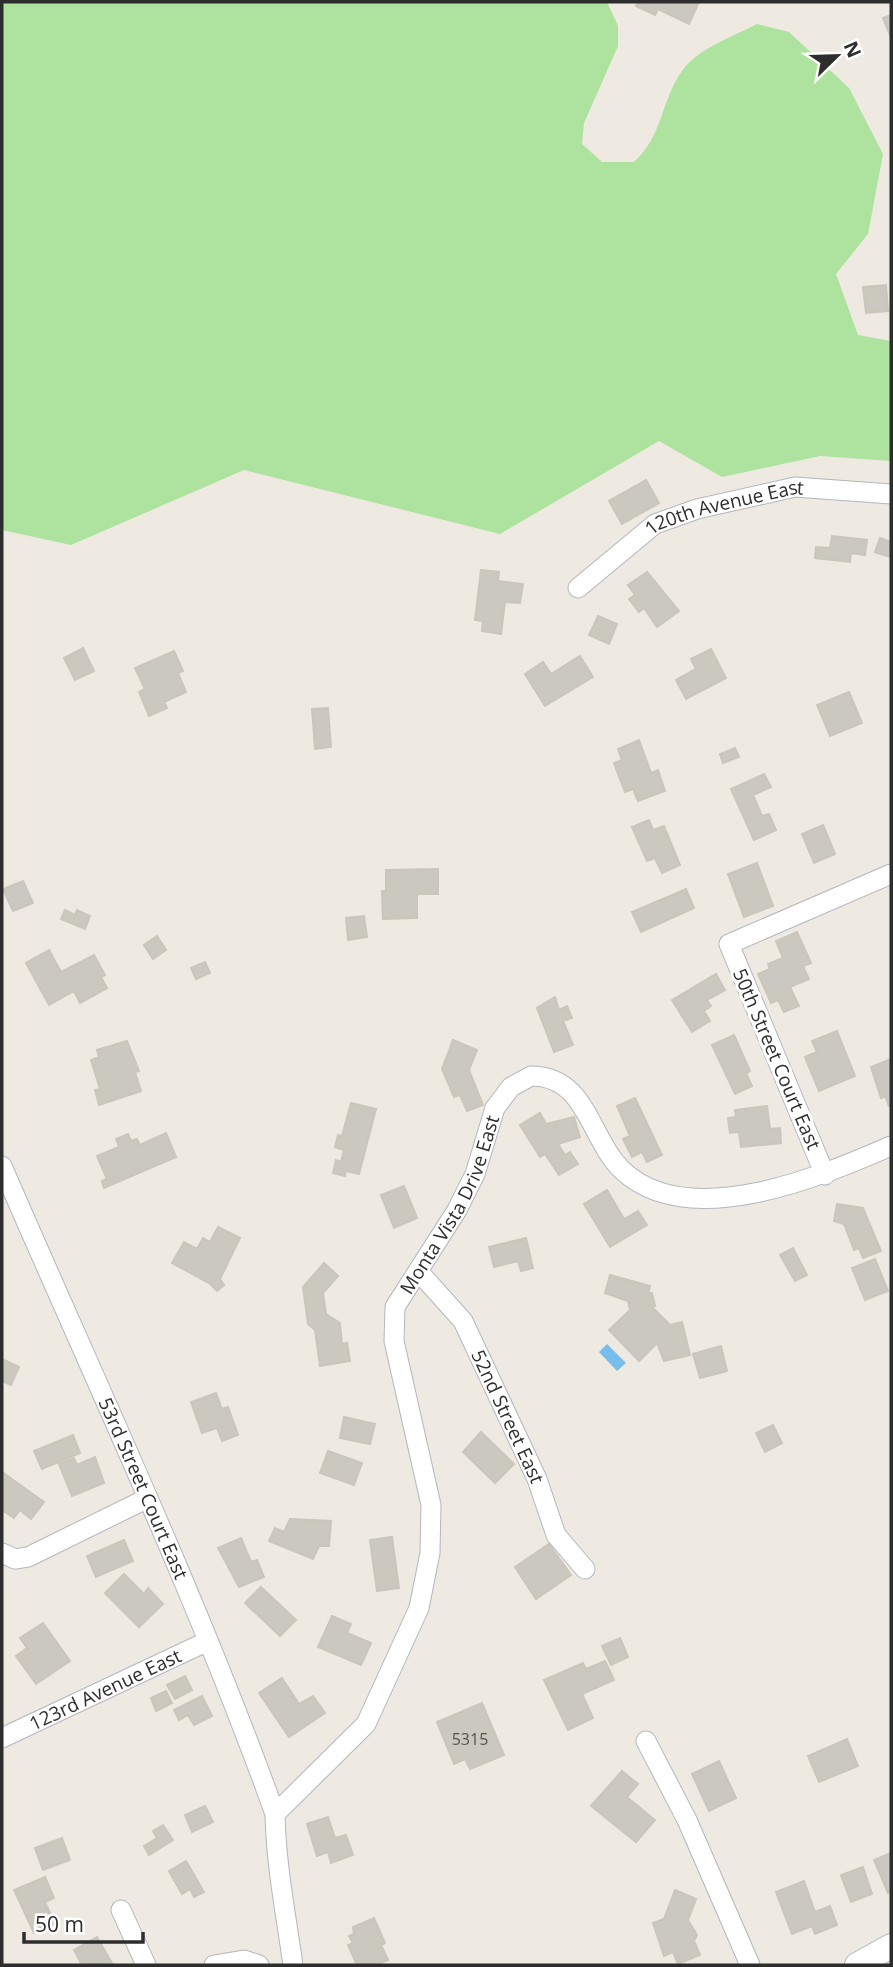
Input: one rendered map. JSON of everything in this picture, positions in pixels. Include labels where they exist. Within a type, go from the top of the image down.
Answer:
[{"type":"street","name":"120th Avenue East","points":[[578,588],[655,524],[697,509],[795,487],[891,494]]},
{"type":"street","name":"50th Street Court East","points":[[825,1175],[729,944],[891,874]]},
{"type":"street","name":"Monta Vista Drive East","points":[[275,1814],[366,1724],[419,1608],[430,1553],[431,1505],[418,1441],[404,1394],[394,1341],[394,1316],[400,1295],[457,1210],[475,1174],[495,1108],[512,1087],[531,1076],[559,1081],[577,1095],[616,1163],[625,1172],[656,1191],[717,1197],[772,1190],[825,1175],[891,1146]]},
{"type":"street","name":"53rd Street Court East","points":[[2,1166],[208,1641],[262,1773],[275,1814]]},
{"type":"street","name":"52nd Street East","points":[[418,1271],[463,1321],[537,1479],[556,1535],[585,1569]]},
{"type":"street","points":[[2,1553],[15,1559],[48,1549],[146,1499]]},
{"type":"street","name":"123rd Avenue East","points":[[2,1738],[208,1641]]},
{"type":"street","points":[[646,1741],[687,1820],[750,1965]]},
{"type":"street","points":[[275,1814],[275,1854],[290,1930],[293,1965]]},
{"type":"street","points":[[121,1910],[146,1965]]},
{"type":"street","points":[[857,1965],[891,1946]]},
{"type":"street","points":[[214,1965],[244,1961],[259,1965]]},
{"type":"green space","points":[[2,2],[607,2],[618,26],[618,46],[584,123],[582,144],[602,162],[634,162],[644,152],[675,82],[697,56],[757,24],[789,32],[849,88],[883,154],[868,234],[836,274],[858,335],[891,341],[891,461],[820,456],[722,477],[659,441],[500,534],[244,470],[71,545],[2,530]]},
{"type":"water","points":[[607,1344],[626,1363],[617,1371],[599,1352]]},
{"type":"building","points":[[638,2],[699,2],[689,24],[658,9],[655,15],[636,6]]},
{"type":"building","points":[[891,15],[891,38],[883,18]]},
{"type":"building","points":[[886,285],[888,311],[866,313],[863,287]]},
{"type":"building","points":[[646,480],[659,503],[622,524],[609,501]]},
{"type":"building","points":[[832,536],[867,540],[865,555],[851,553],[850,562],[815,558],[816,547],[830,548]]},
{"type":"building","points":[[880,538],[891,542],[890,557],[875,552]]},
{"type":"building","points":[[481,570],[499,572],[498,581],[523,584],[520,603],[505,602],[501,634],[482,631],[483,621],[475,620]]},
{"type":"building","points":[[647,572],[679,611],[657,627],[644,608],[639,612],[629,599],[635,595],[628,585]]},
{"type":"building","points":[[598,616],[617,624],[609,644],[589,635]]},
{"type":"building","points":[[83,648],[94,671],[75,680],[64,658]]},
{"type":"building","points":[[711,649],[726,678],[686,699],[676,680],[696,669],[691,659]]},
{"type":"building","points":[[174,651],[183,671],[178,673],[186,692],[164,702],[167,708],[149,716],[139,692],[145,689],[135,668]]},
{"type":"building","points":[[580,656],[593,677],[545,706],[525,674],[543,662],[551,674]]},
{"type":"building","points":[[849,692],[862,723],[830,736],[817,705]]},
{"type":"building","points":[[328,708],[331,747],[315,749],[312,709]]},
{"type":"building","points":[[639,740],[651,773],[658,770],[665,791],[638,801],[633,789],[625,792],[614,763],[622,760],[618,749]]},
{"type":"building","points":[[735,748],[739,757],[723,763],[720,754]]},
{"type":"building","points":[[764,774],[771,787],[753,795],[762,816],[769,814],[776,830],[754,840],[731,789]]},
{"type":"building","points":[[649,820],[653,830],[664,826],[680,865],[662,873],[655,858],[647,861],[632,827]]},
{"type":"building","points":[[823,825],[835,854],[814,863],[802,834]]},
{"type":"building","points":[[757,863],[773,906],[744,917],[728,874]]},
{"type":"building","points":[[438,869],[438,894],[417,894],[417,918],[383,919],[382,891],[386,891],[386,870]]},
{"type":"building","points":[[23,881],[33,903],[13,911],[3,889]]},
{"type":"building","points":[[686,889],[694,908],[641,932],[632,912]]},
{"type":"building","points":[[65,910],[75,915],[77,910],[90,916],[85,929],[61,919]]},
{"type":"building","points":[[364,916],[367,937],[348,940],[346,918]]},
{"type":"building","points":[[797,932],[811,963],[803,966],[809,979],[790,987],[799,1006],[784,1012],[778,1000],[771,1003],[758,974],[770,969],[768,964],[783,958],[776,941]]},
{"type":"building","points":[[157,936],[166,950],[153,959],[144,945]]},
{"type":"building","points":[[49,950],[61,972],[94,955],[105,975],[101,977],[107,988],[80,1003],[74,991],[49,1005],[26,963]]},
{"type":"building","points":[[205,962],[210,973],[196,979],[191,968]]},
{"type":"building","points":[[716,974],[725,990],[707,1000],[711,1006],[704,1011],[710,1021],[692,1032],[672,1000]]},
{"type":"building","points":[[555,997],[559,1010],[567,1006],[572,1018],[563,1021],[573,1045],[554,1052],[537,1008]]},
{"type":"building","points":[[837,1031],[855,1076],[819,1091],[805,1057],[817,1052],[812,1041]]},
{"type":"building","points":[[734,1035],[750,1071],[746,1073],[752,1086],[735,1094],[712,1045]]},
{"type":"building","points":[[453,1040],[477,1050],[469,1070],[483,1105],[467,1111],[460,1095],[454,1097],[442,1069]]},
{"type":"building","points":[[127,1041],[139,1071],[135,1072],[141,1091],[99,1105],[95,1090],[100,1089],[91,1060],[99,1057],[97,1050]]},
{"type":"building","points":[[891,1059],[889,1106],[885,1096],[881,1098],[871,1067]]},
{"type":"building","points":[[635,1098],[662,1155],[647,1162],[642,1152],[632,1157],[623,1139],[630,1136],[617,1106]]},
{"type":"building","points":[[351,1103],[376,1109],[359,1174],[346,1171],[345,1176],[333,1173],[336,1160],[341,1162],[344,1150],[335,1147],[338,1135],[342,1136]]},
{"type":"building","points":[[767,1106],[770,1129],[780,1128],[781,1143],[741,1147],[739,1132],[730,1133],[728,1118],[736,1117],[735,1110]]},
{"type":"building","points":[[540,1113],[546,1124],[574,1117],[580,1137],[558,1144],[565,1155],[570,1152],[578,1164],[559,1175],[545,1154],[540,1157],[520,1125]]},
{"type":"building","points":[[166,1133],[176,1157],[104,1188],[102,1181],[107,1179],[97,1156],[119,1147],[116,1139],[128,1134],[131,1141],[137,1139],[140,1145]]},
{"type":"building","points":[[404,1186],[417,1218],[394,1228],[381,1195]]},
{"type":"building","points":[[607,1190],[624,1219],[638,1211],[647,1225],[610,1247],[584,1204]]},
{"type":"building","points":[[837,1204],[863,1208],[881,1251],[863,1258],[859,1248],[854,1250],[844,1224],[834,1221]]},
{"type":"building","points":[[218,1227],[240,1238],[220,1279],[224,1285],[217,1291],[209,1283],[172,1263],[184,1242],[197,1249],[203,1238],[210,1242]]},
{"type":"building","points":[[526,1238],[533,1268],[521,1271],[518,1261],[494,1267],[489,1247]]},
{"type":"building","points":[[793,1248],[807,1275],[795,1281],[780,1255]]},
{"type":"building","points":[[875,1259],[888,1291],[865,1300],[852,1268]]},
{"type":"building","points":[[324,1263],[338,1276],[323,1293],[326,1314],[340,1323],[342,1344],[347,1343],[350,1361],[320,1366],[315,1330],[308,1324],[303,1287]]},
{"type":"building","points":[[610,1275],[650,1286],[648,1294],[652,1293],[655,1306],[651,1306],[670,1325],[682,1322],[690,1355],[664,1361],[657,1343],[639,1361],[609,1330],[630,1310],[628,1301],[605,1293]]},
{"type":"building","points":[[721,1346],[727,1371],[700,1378],[693,1354]]},
{"type":"building","points":[[2,1359],[19,1367],[11,1385],[2,1381]]},
{"type":"building","points":[[216,1393],[222,1409],[228,1407],[238,1435],[222,1441],[217,1428],[202,1433],[191,1402]]},
{"type":"building","points":[[344,1417],[375,1424],[370,1444],[340,1438]]},
{"type":"building","points":[[773,1425],[782,1443],[765,1452],[756,1433]]},
{"type":"building","points":[[481,1432],[514,1464],[495,1483],[463,1452]]},
{"type":"building","points":[[73,1435],[80,1453],[42,1469],[34,1451]]},
{"type":"building","points":[[328,1451],[362,1463],[354,1485],[320,1473]]},
{"type":"building","points":[[95,1457],[104,1483],[72,1496],[59,1464],[74,1458],[77,1465]]},
{"type":"building","points":[[2,1472],[44,1502],[31,1519],[20,1510],[14,1518],[2,1510]]},
{"type":"building","points":[[290,1519],[331,1521],[329,1546],[319,1546],[313,1559],[269,1541],[275,1528],[284,1532]]},
{"type":"building","points":[[392,1537],[399,1588],[377,1591],[370,1540]]},
{"type":"building","points":[[241,1538],[251,1562],[257,1560],[264,1577],[239,1587],[218,1548]]},
{"type":"building","points":[[124,1540],[133,1561],[96,1577],[87,1556]]},
{"type":"building","points":[[549,1544],[571,1575],[536,1599],[515,1567]]},
{"type":"building","points":[[124,1574],[144,1594],[148,1588],[163,1604],[139,1627],[105,1593]]},
{"type":"building","points":[[261,1587],[296,1620],[280,1636],[245,1603]]},
{"type":"building","points":[[332,1616],[351,1624],[347,1633],[371,1643],[361,1665],[318,1647]]},
{"type":"building","points":[[43,1623],[70,1661],[36,1684],[16,1656],[27,1648],[20,1638]]},
{"type":"building","points":[[620,1638],[628,1657],[611,1665],[602,1646]]},
{"type":"building","points":[[605,1661],[614,1680],[582,1694],[593,1718],[568,1730],[544,1680],[583,1663],[586,1669]]},
{"type":"building","points":[[185,1676],[192,1690],[175,1699],[167,1685]]},
{"type":"building","points":[[282,1678],[299,1704],[313,1696],[325,1713],[289,1737],[259,1693]]},
{"type":"building","points":[[166,1691],[172,1703],[156,1711],[151,1698]]},
{"type":"building","points":[[202,1696],[212,1716],[194,1725],[188,1715],[179,1720],[174,1710]]},
{"type":"building","points":[[482,1703],[504,1755],[470,1769],[465,1759],[454,1764],[437,1722]]},
{"type":"building","points":[[847,1739],[858,1766],[819,1782],[808,1756]]},
{"type":"building","points":[[719,1761],[736,1798],[709,1811],[692,1774]]},
{"type":"building","points":[[622,1771],[638,1784],[627,1797],[655,1820],[636,1842],[591,1806]]},
{"type":"building","points":[[205,1806],[213,1822],[192,1832],[185,1815]]},
{"type":"building","points":[[328,1817],[335,1838],[346,1835],[353,1855],[331,1863],[328,1852],[317,1856],[307,1824]]},
{"type":"building","points":[[163,1825],[173,1840],[149,1855],[144,1846],[157,1838],[153,1831]]},
{"type":"building","points":[[62,1838],[70,1860],[43,1870],[35,1848]]},
{"type":"building","points":[[891,1853],[891,1892],[888,1893],[874,1860]]},
{"type":"building","points":[[186,1861],[204,1892],[194,1897],[190,1889],[182,1894],[169,1871]]},
{"type":"building","points":[[863,1867],[872,1894],[851,1902],[841,1875]]},
{"type":"building","points":[[45,1877],[54,1898],[45,1902],[55,1924],[34,1933],[14,1890]]},
{"type":"building","points":[[804,1881],[815,1912],[830,1906],[837,1925],[815,1934],[812,1926],[792,1934],[776,1892]]},
{"type":"building","points":[[675,1890],[696,1899],[688,1920],[697,1935],[694,1941],[700,1955],[678,1964],[673,1952],[664,1956],[653,1923],[664,1919]]},
{"type":"building","points":[[374,1918],[385,1943],[381,1945],[388,1960],[376,1965],[357,1965],[348,1945],[353,1943],[349,1936],[354,1934],[353,1927]]},
{"type":"building","points":[[97,1937],[113,1965],[82,1965],[74,1950]]}]
